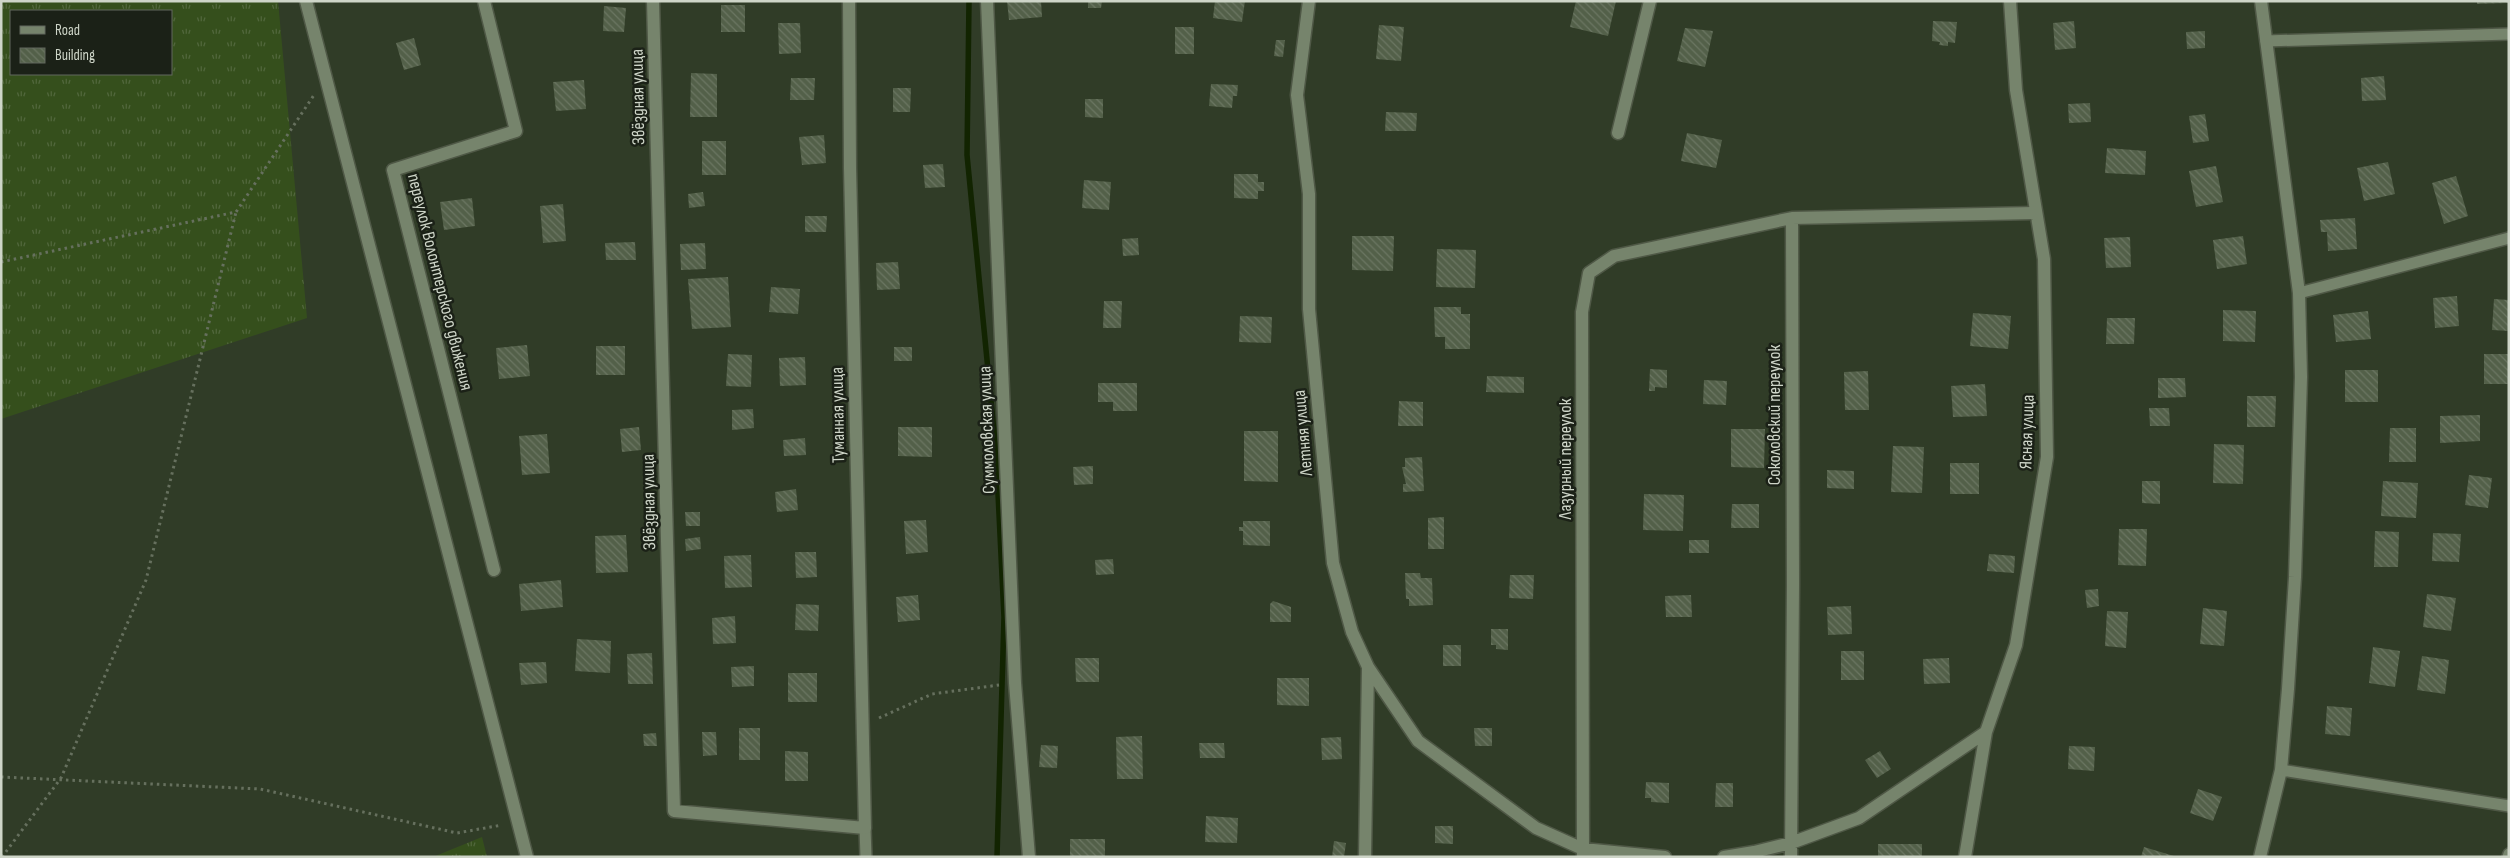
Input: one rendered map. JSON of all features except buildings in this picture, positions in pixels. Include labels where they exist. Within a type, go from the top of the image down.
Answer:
[{"type":"street","points":[[306,1],[527,857]]},
{"type":"street","name":"переулок Волонтерского движения","points":[[484,1],[516,131],[393,170],[494,570]]},
{"type":"street","name":"Звёздная улица","points":[[653,1],[674,811],[865,828]]},
{"type":"street","name":"Туманная улица","points":[[849,1],[850,168],[865,828]]},
{"type":"street","name":"Суммоловская улица","points":[[987,1],[1014,683],[1029,857]]},
{"type":"street","name":"Летняя улица","points":[[1309,1],[1297,95],[1309,194],[1309,309],[1333,563],[1352,632],[1368,668],[1365,857]]},
{"type":"street","points":[[1618,133],[1650,1]]},
{"type":"street","name":"Ясная улица","points":[[1965,857],[1986,732],[2016,645],[2047,457],[2044,259],[2016,90],[2010,1]]},
{"type":"street","points":[[2260,857],[2281,770],[2294,577],[2301,377],[2299,293],[2261,1]]},
{"type":"street","points":[[1792,218],[2036,213]]},
{"type":"street","name":"Соколовский переулок","points":[[1791,857],[1793,584],[1792,218]]},
{"type":"street","name":"Лазурный переулок","points":[[1583,853],[1582,312],[1589,273],[1614,256],[1792,218]]},
{"type":"street","points":[[1368,668],[1418,741],[1536,828],[1583,853],[1665,857]]},
{"type":"street","points":[[1724,857],[1791,843],[1859,818],[1986,732]]},
{"type":"lane","points":[[2266,42],[2509,34]]},
{"type":"lane","points":[[2299,293],[2509,238]]},
{"type":"lane","points":[[2281,770],[2509,806]]},
{"type":"lane","points":[[865,828],[866,857]]},
{"type":"path","points":[[2,857],[62,778],[146,580],[236,212],[326,78]]},
{"type":"path","points":[[1,262],[236,212]]},
{"type":"path","points":[[862,725],[932,694],[994,685]]},
{"type":"path","points":[[1,777],[62,778],[260,789],[457,833],[518,823]]},
{"type":"green space","points":[[1,1],[278,1],[307,318],[1,419]]},
{"type":"green space","points":[[482,837],[487,857],[433,857]]},
{"type":"waterway","points":[[969,1],[967,155],[996,452],[1004,617],[997,857]]}]
